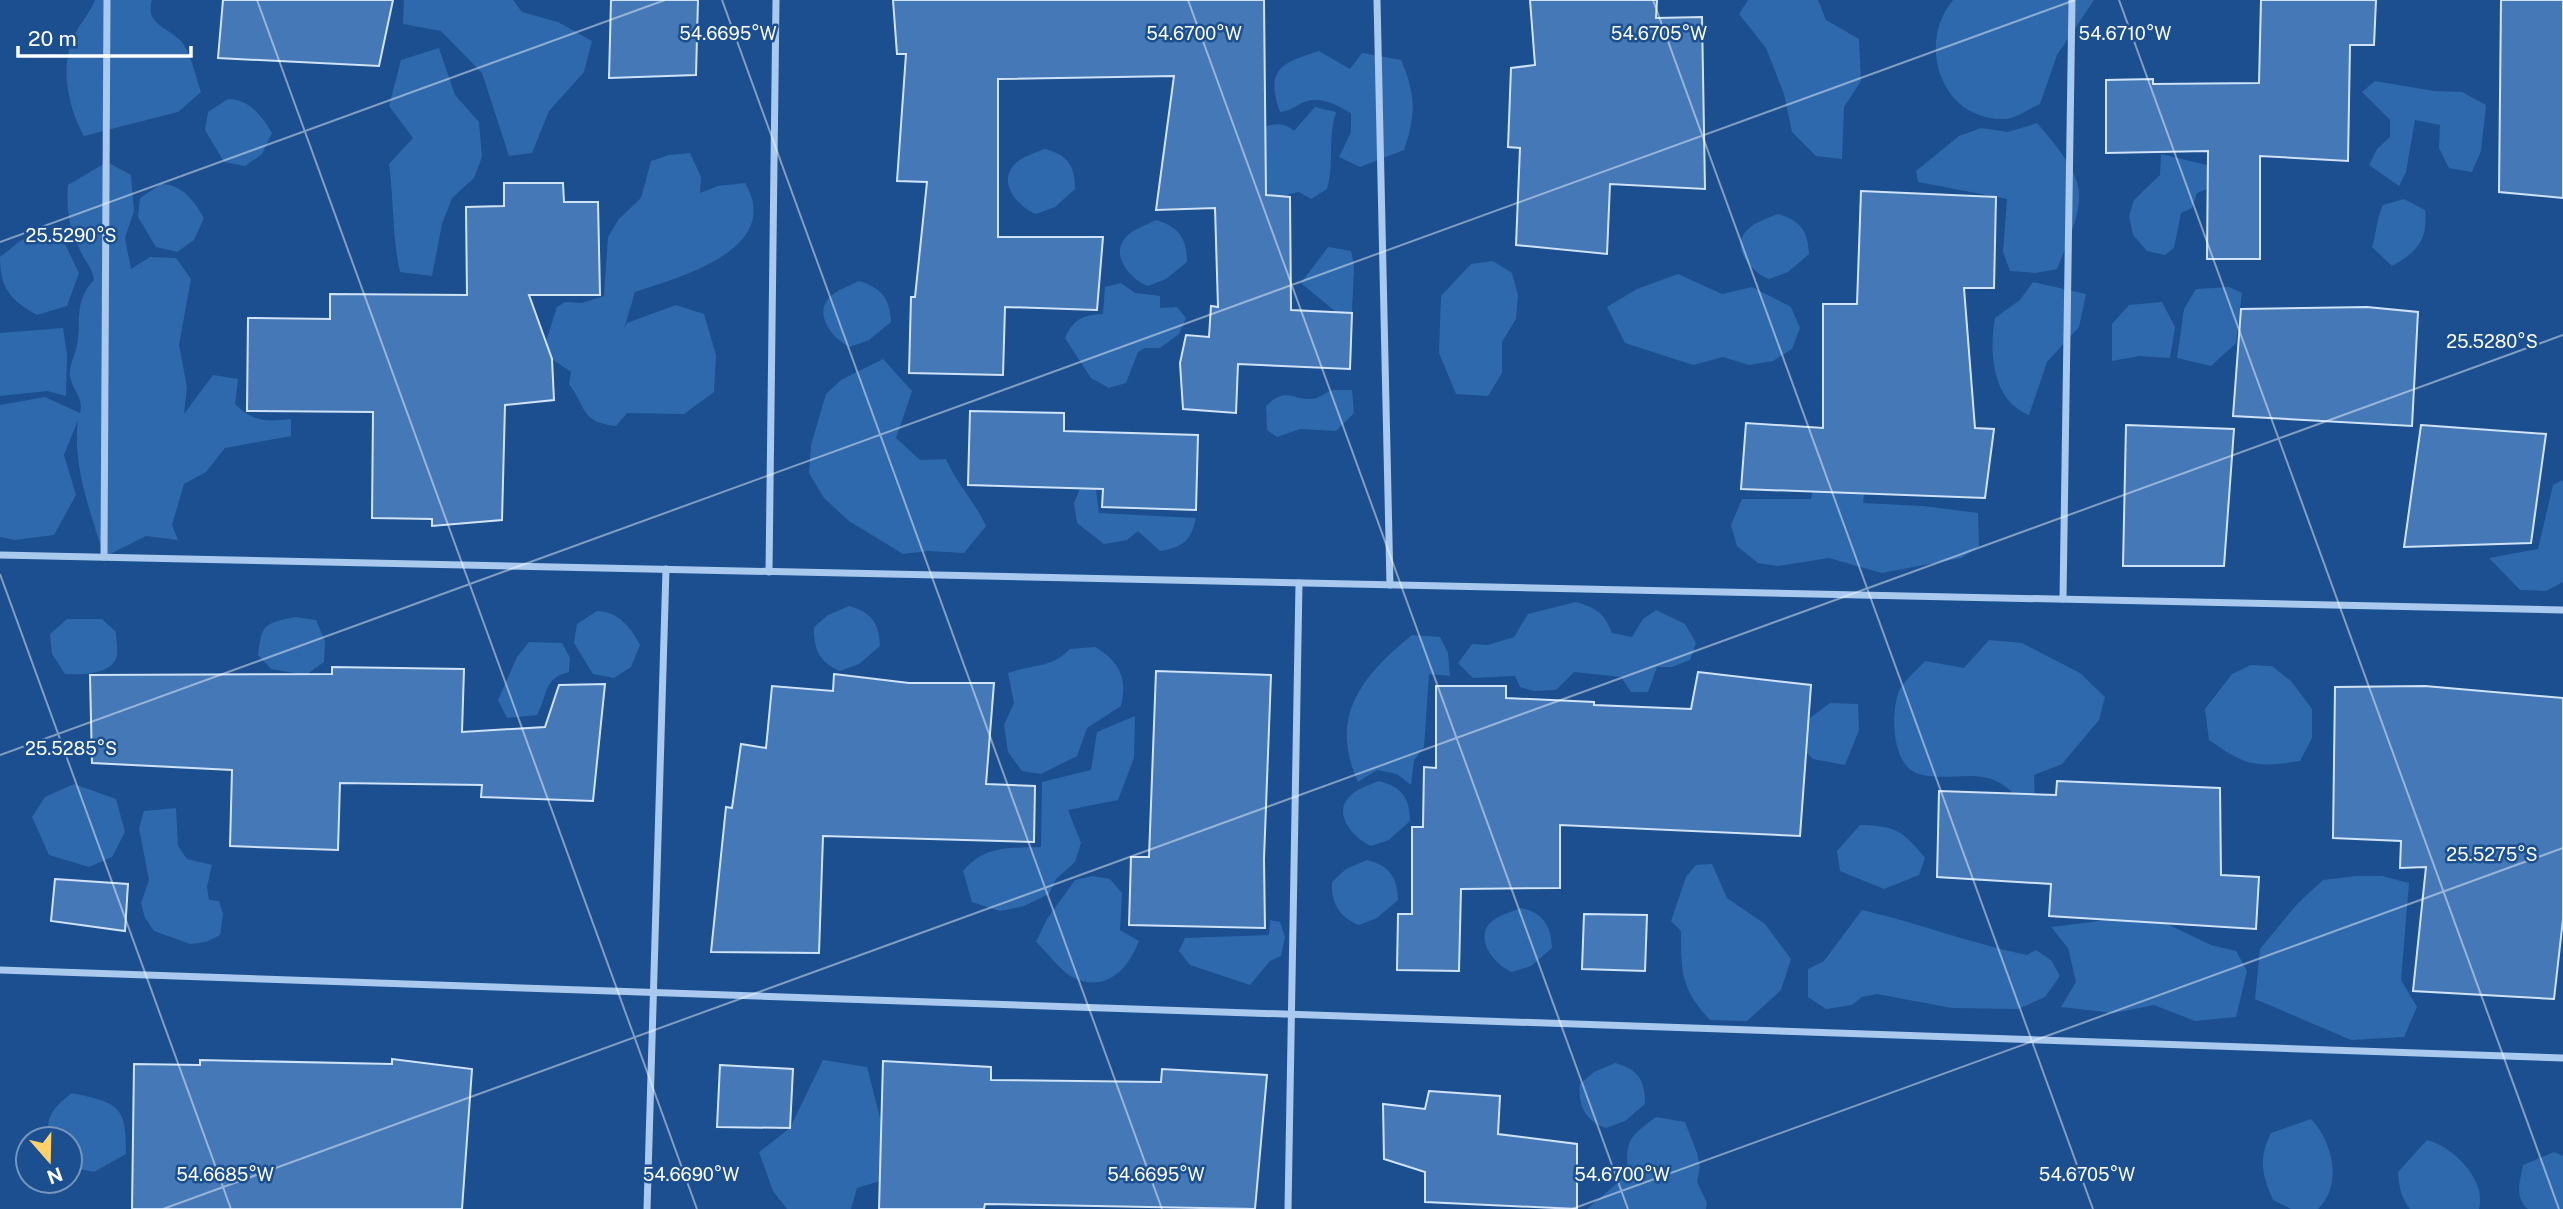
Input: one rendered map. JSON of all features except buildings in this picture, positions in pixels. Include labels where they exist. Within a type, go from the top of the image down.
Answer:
[{"type":"street","points":[[104,557],[107,0]]},
{"type":"street","points":[[769,572],[776,0]]},
{"type":"street","points":[[1377,0],[1390,585]]},
{"type":"street","points":[[2063,599],[2072,0]]},
{"type":"street","points":[[0,555],[2563,610]]},
{"type":"street","points":[[647,1209],[666,569]]},
{"type":"street","points":[[1288,1209],[1298,583]]},
{"type":"street","points":[[0,970],[2563,1058]]},
{"type":"shaded area","points":[[95,0],[152,0],[152,16],[184,45],[201,92],[178,112],[84,136],[78,125],[67,86],[67,59],[75,34]]},
{"type":"shaded area","points":[[404,0],[513,0],[522,12],[558,22],[592,41],[584,72],[549,111],[532,153],[509,156],[482,73],[441,31],[403,24]]},
{"type":"shaded area","points":[[1748,0],[1818,0],[1826,20],[1859,39],[1861,81],[1844,107],[1842,159],[1816,156],[1792,132],[1784,94],[1766,48],[1739,14]]},
{"type":"shaded area","points":[[1953,0],[2094,0],[2057,55],[2040,104],[2005,119],[1983,116],[1965,107],[1951,94],[1941,77],[1936,58],[1937,37],[1942,18]]},
{"type":"shaded area","points":[[439,48],[455,95],[479,122],[482,157],[474,178],[452,198],[442,224],[432,276],[400,272],[389,164],[413,138],[389,106],[401,60]]},
{"type":"shaded area","points":[[1319,51],[1350,69],[1362,53],[1401,60],[1413,105],[1411,126],[1404,150],[1360,167],[1339,157],[1351,132],[1351,113],[1319,100],[1307,101],[1280,112],[1274,86],[1280,70],[1286,64]]},
{"type":"shaded area","points":[[2375,81],[2434,91],[2462,92],[2486,105],[2481,151],[2472,172],[2449,168],[2439,148],[2440,125],[2415,120],[2406,172],[2399,186],[2369,165],[2377,149],[2390,137],[2390,120],[2362,92]]},
{"type":"shaded area","points":[[228,99],[249,105],[272,133],[262,154],[245,166],[224,162],[205,130],[208,112]]},
{"type":"shaded area","points":[[1315,107],[1336,112],[1327,189],[1311,199],[1299,192],[1265,200],[1244,135],[1276,124],[1294,131]]},
{"type":"shaded area","points":[[2037,123],[2068,162],[2079,192],[2078,207],[2057,269],[2036,273],[2010,271],[2003,252],[2007,199],[1918,182],[1916,171],[1959,136],[1981,128],[2008,132]]},
{"type":"shaded area","points":[[1045,149],[1065,158],[1069,163],[1074,174],[1075,189],[1055,207],[1036,214],[1017,201],[1009,187],[1008,179],[1009,172],[1017,162]]},
{"type":"shaded area","points":[[690,153],[701,177],[700,193],[718,186],[745,183],[753,206],[751,226],[739,243],[722,257],[677,278],[635,292],[624,329],[627,323],[676,305],[704,314],[716,355],[714,392],[684,414],[627,413],[616,426],[604,424],[586,412],[569,384],[571,372],[552,359],[546,341],[557,307],[565,302],[582,303],[604,296],[608,237],[619,219],[641,198],[651,161],[669,155]]},
{"type":"shaded area","points":[[2161,154],[2219,168],[2207,189],[2197,193],[2192,208],[2181,213],[2174,248],[2165,255],[2147,251],[2133,235],[2129,216],[2134,200],[2160,175]]},
{"type":"shaded area","points":[[107,162],[131,175],[134,211],[125,238],[131,269],[150,257],[176,258],[191,279],[179,345],[187,387],[184,414],[213,375],[238,379],[235,404],[248,414],[261,419],[291,419],[291,436],[225,448],[206,472],[184,484],[172,525],[178,540],[146,536],[104,557],[80,472],[78,420],[64,455],[76,495],[54,535],[15,540],[0,537],[0,405],[45,397],[80,413],[81,403],[71,382],[70,370],[77,346],[83,296],[94,280],[71,226],[67,202],[68,185]]},
{"type":"shaded area","points":[[161,184],[181,190],[192,200],[204,218],[194,240],[177,252],[156,247],[138,217],[140,198]]},
{"type":"shaded area","points":[[2404,199],[2425,210],[2425,230],[2414,250],[2392,266],[2372,247],[2383,205]]},
{"type":"shaded area","points":[[1778,214],[1797,223],[1805,233],[1809,254],[1788,272],[1769,279],[1756,271],[1745,259],[1741,244],[1742,237],[1750,227]]},
{"type":"shaded area","points":[[1156,220],[1171,226],[1180,235],[1187,262],[1166,279],[1148,286],[1129,273],[1121,259],[1120,251],[1121,244],[1129,234]]},
{"type":"shaded area","points":[[36,234],[63,240],[79,273],[67,306],[37,315],[8,292],[0,268],[0,257],[20,241]]},
{"type":"shaded area","points":[[1328,247],[1351,251],[1354,265],[1352,312],[1336,312],[1301,283]]},
{"type":"shaded area","points":[[1493,261],[1512,273],[1518,295],[1516,319],[1502,342],[1502,373],[1488,396],[1456,394],[1439,353],[1441,296],[1471,264]]},
{"type":"shaded area","points":[[1678,274],[1722,294],[1752,287],[1791,307],[1800,328],[1792,349],[1773,361],[1749,365],[1723,357],[1693,365],[1625,343],[1607,307],[1637,289]]},
{"type":"shaded area","points":[[859,281],[874,287],[883,296],[889,307],[891,322],[869,340],[850,347],[832,333],[823,312],[832,295]]},
{"type":"shaded area","points":[[2033,282],[2086,294],[2079,327],[2047,362],[2029,415],[2007,399],[2000,387],[1993,360],[1993,331],[1995,318],[2020,300]]},
{"type":"shaded area","points":[[1121,283],[1135,293],[1160,296],[1160,308],[1177,307],[1186,318],[1179,334],[1160,348],[1145,348],[1138,352],[1126,383],[1109,388],[1091,378],[1065,338],[1080,319],[1103,314],[1105,287]]},
{"type":"shaded area","points":[[2229,287],[2242,293],[2236,343],[2211,366],[2177,358],[2184,309],[2196,289]]},
{"type":"shaded area","points":[[2162,302],[2175,327],[2170,358],[2139,356],[2112,361],[2112,324],[2129,305]]},
{"type":"shaded area","points":[[63,328],[67,355],[66,396],[47,391],[0,396],[0,333]]},
{"type":"shaded area","points":[[883,359],[912,391],[896,438],[920,460],[946,459],[986,526],[964,553],[928,551],[903,554],[849,521],[824,498],[809,473],[811,445],[826,394],[841,380]]},
{"type":"shaded area","points":[[1333,390],[1352,390],[1354,413],[1336,431],[1300,429],[1277,437],[1267,430],[1266,406],[1273,400],[1284,395],[1312,399]]},
{"type":"shaded area","points":[[1820,457],[1867,471],[1863,503],[1923,506],[1978,513],[1979,546],[1961,558],[1882,573],[1829,558],[1778,566],[1758,563],[1737,546],[1731,525],[1742,499],[1811,499]]},
{"type":"shaded area","points":[[2563,480],[2563,582],[2546,591],[2520,590],[2489,558],[2538,549],[2553,485]]},
{"type":"shaded area","points":[[1095,482],[1099,513],[1196,518],[1192,532],[1180,545],[1160,551],[1138,531],[1127,540],[1104,544],[1077,523],[1074,503],[1081,486]]},
{"type":"shaded area","points":[[1576,602],[1599,612],[1612,633],[1632,637],[1643,619],[1656,610],[1685,624],[1696,643],[1690,660],[1672,667],[1657,667],[1648,692],[1631,692],[1621,677],[1574,672],[1556,690],[1534,691],[1520,687],[1515,676],[1473,678],[1458,663],[1472,644],[1488,645],[1514,637],[1528,614]]},
{"type":"shaded area","points":[[849,606],[868,615],[876,625],[880,646],[859,664],[840,671],[827,664],[819,654],[814,627],[828,615]]},
{"type":"shaded area","points":[[597,611],[617,617],[640,645],[631,667],[614,678],[593,674],[574,643],[577,624]]},
{"type":"shaded area","points":[[295,617],[316,620],[325,641],[324,662],[306,675],[271,669],[258,655],[266,627]]},
{"type":"shaded area","points":[[67,619],[102,619],[116,632],[117,656],[109,667],[95,672],[65,674],[52,654],[50,634]]},
{"type":"shaded area","points":[[1412,635],[1440,637],[1448,653],[1450,676],[1429,674],[1424,747],[1414,760],[1411,785],[1397,774],[1377,770],[1358,782],[1347,737],[1349,717],[1355,699],[1378,666]]},
{"type":"shaded area","points":[[1989,640],[2022,643],[2080,673],[2105,697],[2099,720],[2062,764],[2034,775],[2036,823],[2016,796],[2000,783],[1980,777],[1937,777],[1916,773],[1908,768],[1902,759],[1895,738],[1894,714],[1898,694],[1925,661],[1964,668]]},
{"type":"shaded area","points":[[529,642],[562,643],[570,658],[569,672],[550,683],[537,715],[507,718],[498,700],[517,657]]},
{"type":"shaded area","points":[[1095,647],[1110,658],[1120,671],[1123,687],[1121,706],[1087,728],[1077,756],[1041,774],[1022,771],[1008,752],[1004,725],[1014,703],[1008,673],[1056,660],[1070,649]]},
{"type":"shaded area","points":[[2251,665],[2272,666],[2291,681],[2312,709],[2312,738],[2300,761],[2252,763],[2232,755],[2209,740],[2205,709],[2232,674]]},
{"type":"shaded area","points":[[1830,703],[1858,704],[1859,730],[1845,765],[1813,759],[1799,745],[1803,723]]},
{"type":"shaded area","points":[[1135,716],[1134,758],[1118,800],[1068,810],[1081,843],[1075,862],[1056,879],[1049,894],[1024,906],[1000,911],[972,902],[963,871],[989,852],[1008,848],[1041,847],[1042,782],[1091,770],[1097,732]]},
{"type":"shaded area","points":[[1379,781],[1393,786],[1403,794],[1410,821],[1389,840],[1371,846],[1358,838],[1348,826],[1343,811],[1344,804],[1352,794]]},
{"type":"shaded area","points":[[74,784],[116,799],[125,832],[112,857],[89,867],[49,855],[32,817],[45,797]]},
{"type":"shaded area","points":[[176,808],[178,846],[187,859],[212,865],[207,887],[209,900],[219,901],[223,914],[220,935],[206,942],[190,944],[154,931],[145,918],[141,903],[149,880],[139,828],[144,811]]},
{"type":"shaded area","points":[[1860,825],[1890,828],[1910,841],[1925,858],[1919,875],[1884,889],[1840,871],[1837,851]]},
{"type":"shaded area","points":[[1367,860],[1387,869],[1391,874],[1398,900],[1377,918],[1359,925],[1341,913],[1335,903],[1332,882],[1346,869]]},
{"type":"shaded area","points":[[1712,864],[1727,898],[1765,924],[1791,959],[1781,990],[1747,1021],[1710,1020],[1700,1009],[1685,979],[1681,958],[1681,931],[1671,921],[1686,877],[1696,865]]},
{"type":"shaded area","points":[[1093,876],[1110,879],[1122,893],[1120,930],[1139,941],[1122,969],[1114,976],[1095,982],[1072,977],[1036,942],[1047,919],[1075,880]]},
{"type":"shaded area","points":[[2382,876],[2409,883],[2401,980],[2417,1007],[2404,1037],[2351,1040],[2255,999],[2260,949],[2298,903],[2323,880]]},
{"type":"shaded area","points":[[1521,908],[1535,913],[1544,921],[1550,933],[1552,948],[1531,966],[1512,972],[1489,952],[1484,937],[1493,920]]},
{"type":"shaded area","points":[[1862,910],[2027,955],[2036,950],[2051,960],[2060,976],[2045,997],[2018,1009],[1952,1008],[1877,994],[1862,997],[1852,1005],[1826,1009],[1808,997],[1808,969],[1824,961]]},
{"type":"shaded area","points":[[2116,919],[2167,924],[2211,945],[2236,951],[2247,971],[2236,1017],[2195,1021],[2154,1005],[2114,1013],[2061,1007],[2076,982],[2068,948],[2051,927]]},
{"type":"shaded area","points":[[1270,920],[1280,922],[1285,937],[1281,956],[1270,961],[1250,985],[1190,965],[1179,951],[1185,938],[1269,935]]},
{"type":"shaded area","points":[[823,1060],[867,1067],[889,1153],[880,1181],[857,1188],[851,1209],[787,1209],[773,1191],[759,1152],[790,1128]]},
{"type":"shaded area","points":[[1615,1063],[1635,1072],[1639,1077],[1644,1088],[1645,1104],[1625,1121],[1606,1128],[1584,1112],[1580,1099],[1580,1084],[1594,1072]]},
{"type":"shaded area","points":[[72,1093],[100,1100],[116,1108],[124,1125],[126,1154],[94,1172],[84,1170],[84,1125],[48,1125],[52,1113]]},
{"type":"shaded area","points":[[1656,1117],[1685,1122],[1697,1153],[1700,1167],[1697,1182],[1707,1203],[1706,1209],[1587,1209],[1628,1174],[1628,1146],[1634,1135]]},
{"type":"shaded area","points":[[2311,1119],[2319,1128],[2329,1151],[2333,1176],[2331,1188],[2318,1209],[2291,1209],[2273,1200],[2264,1175],[2264,1151],[2271,1133]]},
{"type":"shaded area","points":[[2427,1140],[2447,1149],[2473,1176],[2480,1198],[2479,1209],[2410,1209],[2401,1192],[2398,1172]]},
{"type":"shaded area","points":[[2554,1152],[2563,1156],[2563,1209],[2528,1209],[2519,1194],[2523,1165]]}]
